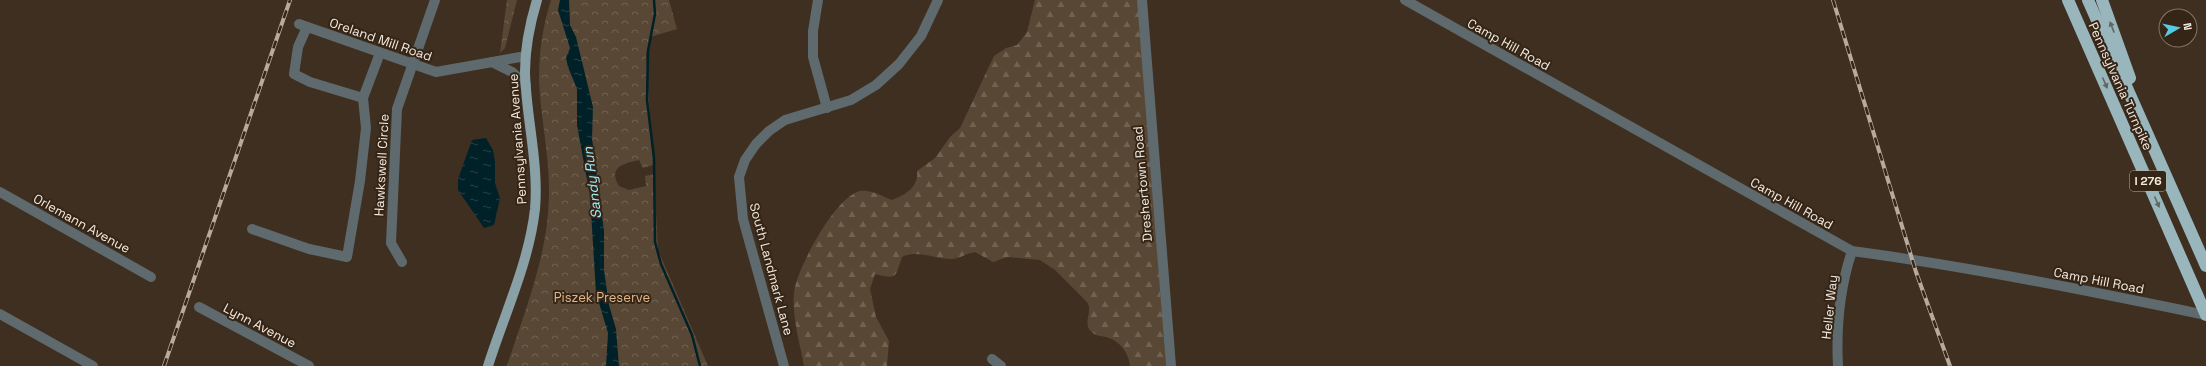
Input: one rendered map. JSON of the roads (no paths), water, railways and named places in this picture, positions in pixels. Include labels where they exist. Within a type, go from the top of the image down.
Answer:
[{"type":"highway","name":"Pennsylvania Turnpike","points":[[2068,0],[2206,315]]},
{"type":"highway","name":"Pennsylvania Turnpike","points":[[2088,0],[2153,143],[2206,266]]},
{"type":"highway","points":[[2102,0],[2153,143]]},
{"type":"main road","name":"Pennsylvania Avenue","points":[[488,366],[524,259],[535,208],[533,156],[526,85],[526,56],[532,16],[537,0]]},
{"type":"street","name":"Hawkswell Circle","points":[[402,262],[391,243],[397,109],[435,0]]},
{"type":"street","points":[[818,0],[813,31],[813,57],[827,108]]},
{"type":"street","name":"South Landmark Lane","points":[[784,366],[743,218],[739,177],[745,160],[756,144],[769,131],[786,120],[851,100],[876,85],[899,64],[921,36],[938,0]]},
{"type":"street","name":"Dreshertown Road","points":[[1142,0],[1171,366]]},
{"type":"street","name":"Camp Hill Road","points":[[1408,1],[1852,251],[1943,264],[2206,315]]},
{"type":"street","name":"Oreland Mill Road","points":[[363,98],[310,82],[294,74],[303,26],[436,72],[526,56]]},
{"type":"street","points":[[252,229],[310,249],[347,257],[360,181],[366,128],[363,98],[380,53]]},
{"type":"street","points":[[492,62],[512,72],[526,85]]},
{"type":"street","name":"Orlemann Avenue","points":[[0,192],[151,277]]},
{"type":"street","name":"Heller Way","points":[[1838,366],[1841,304],[1846,269],[1852,251]]},
{"type":"street","name":"Lynn Avenue","points":[[199,307],[309,366]]},
{"type":"street","points":[[0,314],[93,366]]},
{"type":"street","points":[[992,359],[1001,366]]},
{"type":"water","name":"Sandy Run","points":[[560,0],[569,0],[570,25],[576,37],[593,107],[592,138],[604,231],[604,270],[609,305],[616,329],[619,366],[606,366],[608,333],[596,293],[590,196],[577,125],[577,89],[566,58],[570,48],[558,10]]},
{"type":"water","points":[[486,138],[493,150],[495,162],[495,183],[500,198],[494,225],[484,228],[458,190],[458,179],[472,140]]},
{"type":"waterway","points":[[654,0],[655,14],[648,51],[647,100],[654,158],[655,242],[661,264],[692,335],[700,366]]},
{"type":"railway","points":[[164,366],[290,0]]},
{"type":"railway","points":[[1833,0],[1916,272],[1950,366]]},
{"type":"park label","name":"Piszek Preserve","points":[[602,297]]}]
